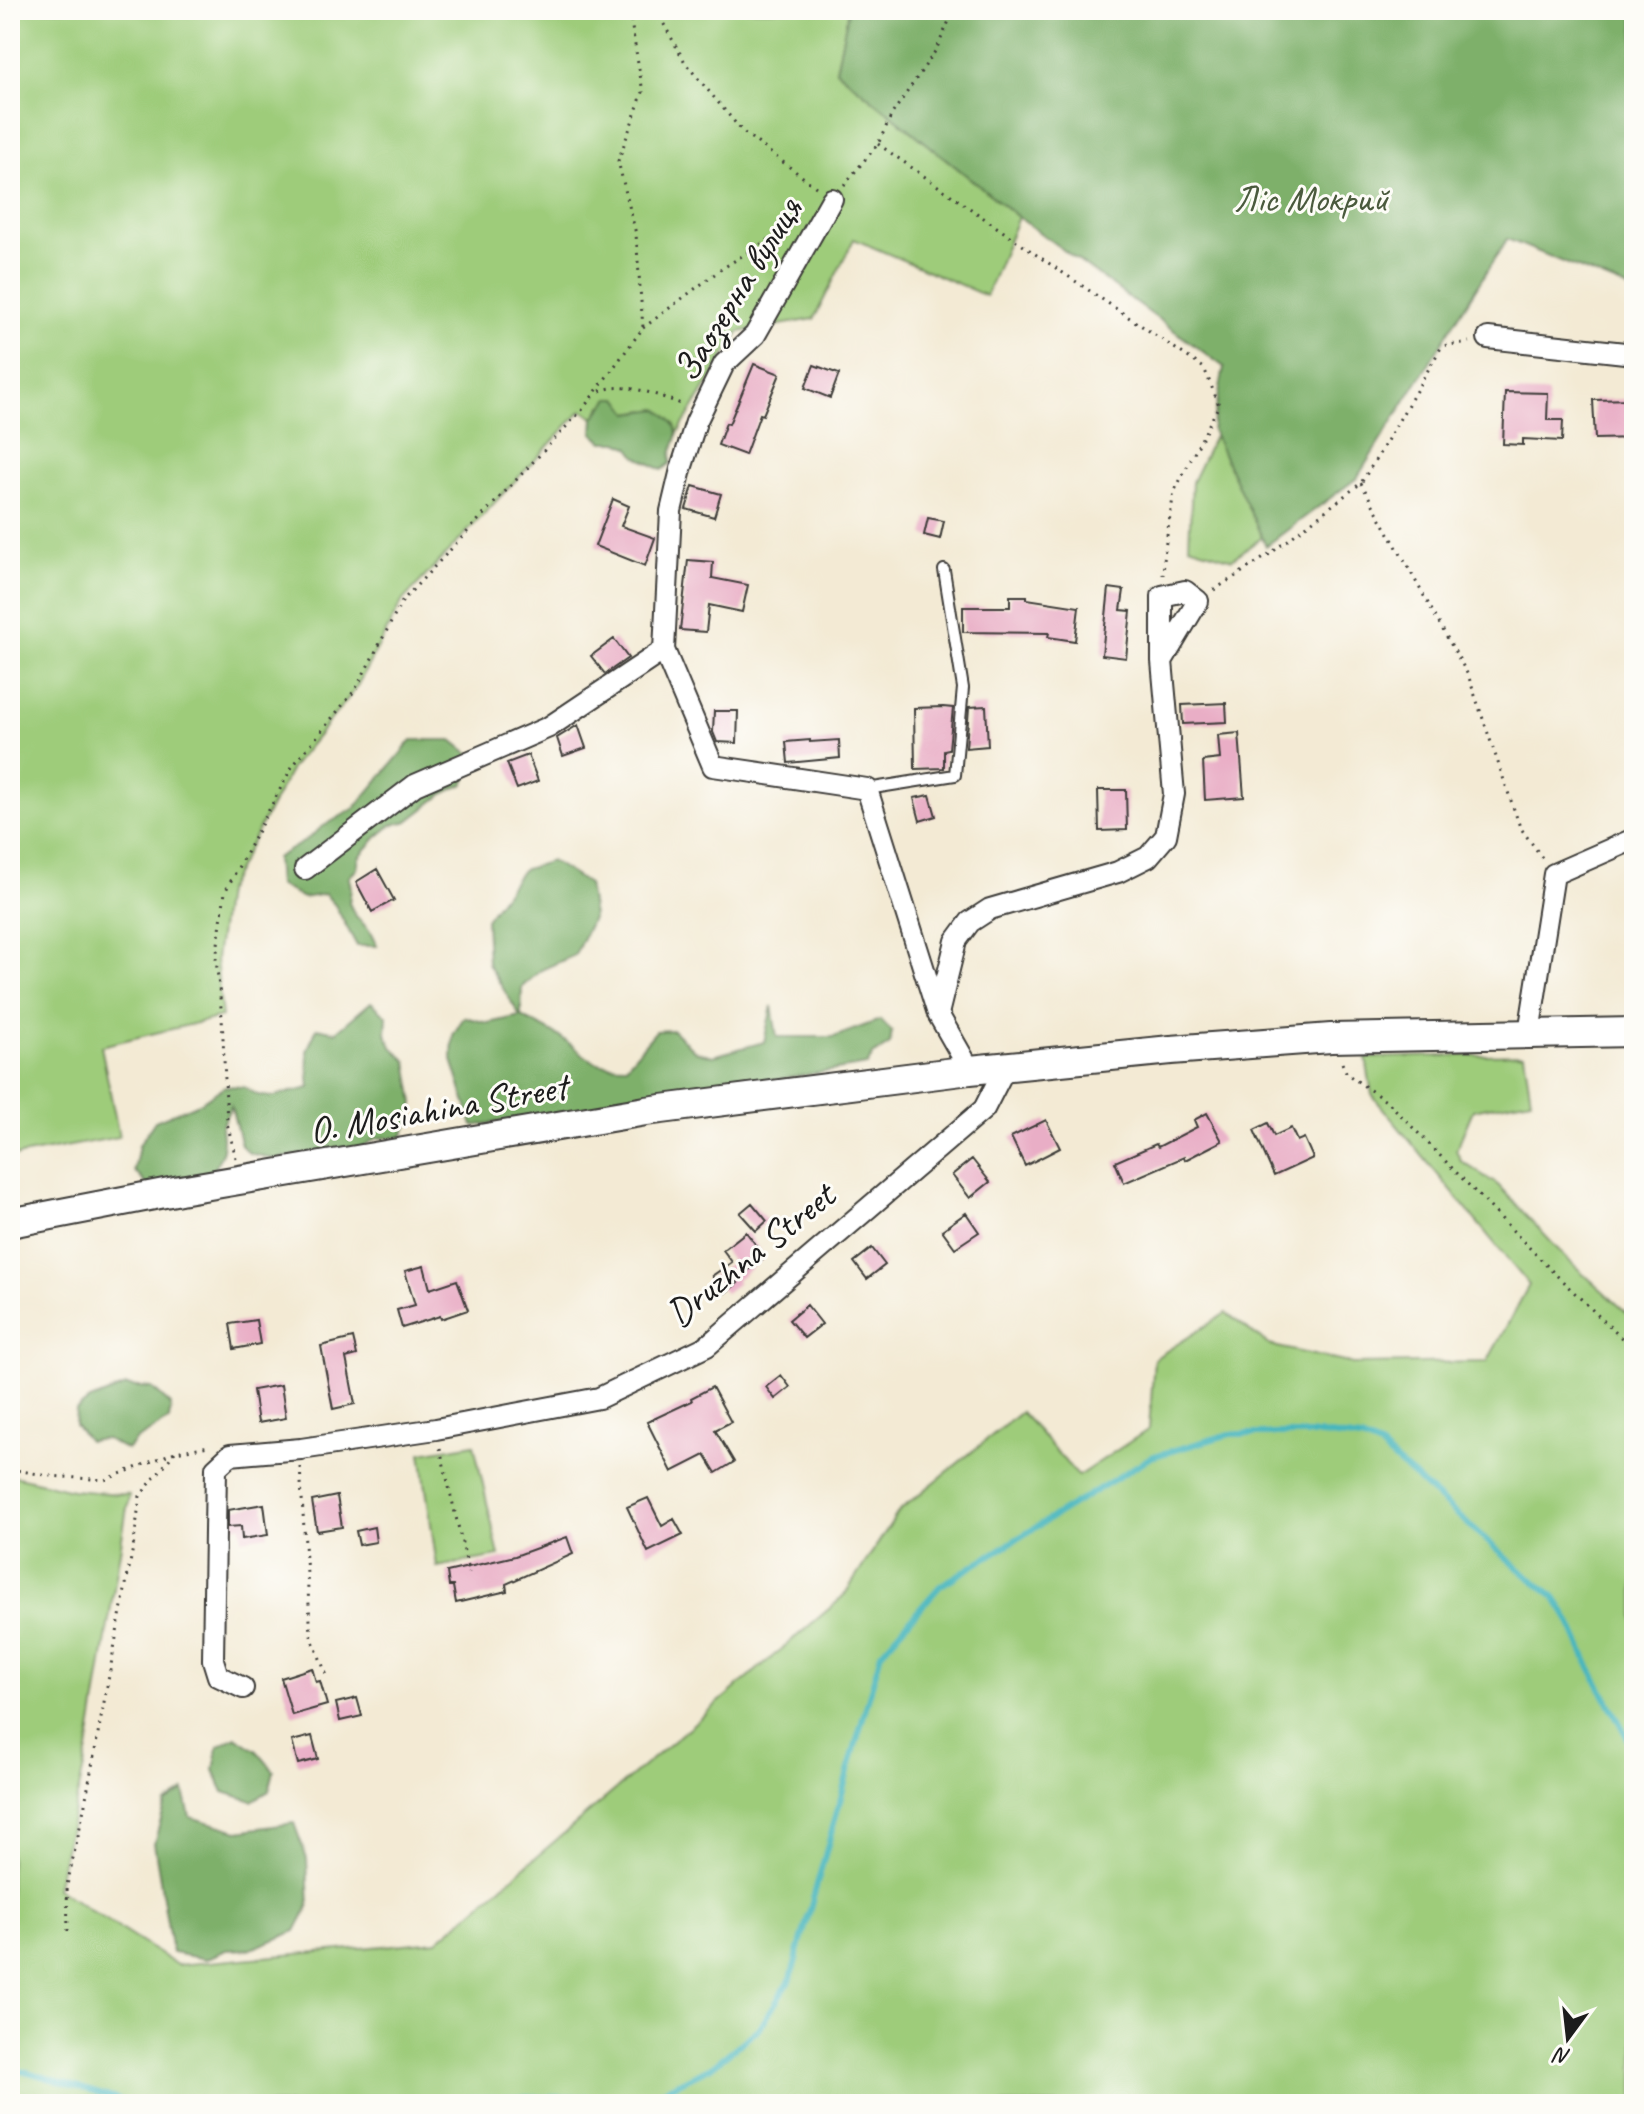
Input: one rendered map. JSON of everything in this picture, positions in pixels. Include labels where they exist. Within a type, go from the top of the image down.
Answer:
[{"type":"main road","points":[[1006,1066],[1331,1038],[1634,1032]]},
{"type":"main road","name":"O. Mosiahina Street","points":[[10,1223],[646,1111],[1006,1066]]},
{"type":"street","name":"Заозерна вулиця","points":[[832,199],[755,335],[724,364],[696,422],[671,511],[664,650],[713,766],[867,789]]},
{"type":"street","points":[[1488,338],[1634,354]]},
{"type":"street","points":[[938,1014],[956,941],[970,922],[990,909],[1118,872],[1148,857],[1166,836],[1174,794],[1162,661],[1162,596],[1185,591],[1198,601],[1162,661]]},
{"type":"street","points":[[305,869],[415,785],[549,727],[664,650]]},
{"type":"street","points":[[867,789],[938,1014],[970,1070]]},
{"type":"street","points":[[1529,1033],[1554,874],[1634,839]]},
{"type":"street","name":"Druzhna Street","points":[[230,1455],[301,1449],[436,1429],[599,1398],[707,1346],[984,1109],[1006,1066]]},
{"type":"street","points":[[230,1455],[216,1468],[213,1660],[218,1676],[243,1688]]},
{"type":"lane","points":[[867,789],[955,775],[963,688],[944,570]]},
{"type":"path","points":[[629,10],[643,92],[618,161],[636,234],[643,328]]},
{"type":"path","points":[[656,10],[686,64],[743,132],[832,199],[878,144],[892,114],[936,50],[954,10]]},
{"type":"path","points":[[878,144],[1204,368],[1219,405],[1174,492],[1165,548],[1162,596]]},
{"type":"path","points":[[242,1180],[227,1123],[216,959],[225,892],[292,767],[355,690],[403,600],[597,392],[643,328],[720,270],[795,223]]},
{"type":"path","points":[[1198,601],[1270,554],[1361,483],[1442,346],[1488,338]]},
{"type":"path","points":[[597,392],[609,387],[628,387],[681,403],[696,422]]},
{"type":"path","points":[[1361,483],[1468,675],[1520,827],[1554,874]]},
{"type":"path","points":[[1331,1038],[1347,1074],[1390,1104],[1552,1271],[1634,1350]]},
{"type":"path","points":[[436,1429],[469,1573]]},
{"type":"path","points":[[10,1469],[105,1480],[175,1452],[209,1446],[230,1455]]},
{"type":"path","points":[[301,1449],[311,1636],[327,1676]]},
{"type":"path","points":[[68,1931],[67,1885],[93,1762],[140,1496],[175,1452]]},
{"type":"green space","points":[[10,10],[844,10],[848,13],[836,70],[1018,217],[986,296],[854,239],[814,319],[739,332],[678,433],[674,423],[646,410],[629,413],[618,398],[602,406],[594,418],[582,410],[403,600],[355,690],[292,767],[225,892],[216,959],[222,1017],[101,1046],[119,1137],[10,1157]]},
{"type":"green space","name":"Ліс Мокрий","points":[[844,10],[1634,10],[1634,291],[1507,239],[1357,478],[1266,546],[1212,430],[1224,367],[1018,217],[836,70],[848,13]]},
{"type":"green space","points":[[1248,366],[1330,489],[1232,559],[1189,546],[1192,482]]},
{"type":"green space","points":[[610,398],[618,398],[629,413],[658,409],[670,419],[677,432],[671,463],[662,470],[636,456],[629,447],[618,442],[603,442],[593,433],[594,418]]},
{"type":"green space","points":[[412,740],[452,740],[476,759],[464,784],[443,794],[408,821],[392,825],[359,857],[357,869],[349,877],[349,903],[377,946],[357,946],[335,905],[325,894],[303,898],[278,885],[276,858],[355,808]]},
{"type":"green space","points":[[551,861],[588,884],[593,916],[575,955],[541,970],[522,987],[521,1016],[562,1038],[590,1060],[626,1066],[656,1031],[673,1030],[695,1051],[713,1056],[764,1042],[772,1006],[777,1037],[834,1037],[880,1020],[892,1031],[890,1044],[873,1055],[867,1065],[473,1126],[452,1060],[453,1035],[464,1017],[488,1023],[520,1016],[488,964],[486,919],[522,870]]},
{"type":"green space","points":[[371,1002],[387,1016],[386,1034],[392,1047],[407,1061],[414,1103],[402,1137],[377,1138],[356,1150],[274,1159],[249,1153],[241,1145],[231,1106],[221,1127],[223,1150],[215,1168],[200,1178],[149,1187],[134,1171],[139,1145],[155,1121],[201,1102],[225,1086],[244,1087],[258,1095],[270,1097],[310,1088],[307,1051],[317,1028],[336,1032]]},
{"type":"green space","points":[[1524,1054],[1531,1099],[1473,1110],[1456,1150],[1461,1161],[1498,1185],[1566,1258],[1634,1319],[1634,2104],[10,2104],[10,1475],[72,1490],[129,1495],[88,1750],[56,1888],[177,1965],[437,1941],[843,1597],[899,1511],[1021,1412],[1078,1476],[1149,1429],[1154,1359],[1226,1313],[1269,1345],[1353,1364],[1487,1362],[1529,1285],[1372,1095],[1366,1058]]},
{"type":"green space","points":[[126,1386],[152,1388],[171,1405],[169,1420],[136,1440],[127,1450],[106,1439],[88,1441],[75,1425],[76,1410],[88,1401]]},
{"type":"green space","points":[[474,1444],[499,1556],[437,1567],[421,1453]]},
{"type":"green space","points":[[236,1737],[257,1751],[274,1771],[269,1791],[252,1801],[224,1792],[214,1770],[218,1747]]},
{"type":"green space","points":[[184,1791],[190,1817],[238,1831],[294,1823],[307,1859],[309,1906],[296,1931],[251,1949],[226,1950],[206,1959],[172,1953],[154,1843],[166,1803]]},
{"type":"building","points":[[754,364],[780,374],[763,415],[760,414],[745,455],[718,445]]},
{"type":"building","points":[[814,365],[839,374],[830,398],[805,388]]},
{"type":"building","points":[[1505,392],[1548,393],[1547,420],[1563,420],[1562,441],[1523,439],[1523,445],[1503,444]]},
{"type":"building","points":[[1634,399],[1634,438],[1595,439],[1593,400]]},
{"type":"building","points":[[693,486],[721,494],[714,517],[686,509]]},
{"type":"building","points":[[613,499],[629,506],[621,526],[655,538],[645,566],[595,546]]},
{"type":"building","points":[[928,518],[944,521],[940,539],[924,535]]},
{"type":"building","points":[[688,560],[713,562],[712,578],[748,585],[742,612],[709,605],[706,632],[680,630]]},
{"type":"building","points":[[1109,588],[1124,590],[1121,610],[1131,611],[1126,658],[1102,655]]},
{"type":"building","points":[[1010,596],[1027,596],[1027,599],[1079,607],[1075,641],[1048,637],[1049,633],[963,632],[963,607],[1010,607]]},
{"type":"building","points":[[614,639],[628,658],[605,674],[591,656]]},
{"type":"building","points":[[1226,703],[1227,722],[1183,724],[1182,705]]},
{"type":"building","points":[[986,706],[988,746],[966,748],[969,707]]},
{"type":"building","points":[[914,708],[953,708],[949,749],[944,750],[944,768],[915,769]]},
{"type":"building","points":[[714,711],[738,711],[737,743],[717,742],[713,732]]},
{"type":"building","points":[[578,725],[586,748],[563,756],[557,738]]},
{"type":"building","points":[[1239,733],[1244,797],[1205,800],[1203,761],[1220,759],[1218,735]]},
{"type":"building","points":[[839,740],[840,758],[788,763],[786,742]]},
{"type":"building","points":[[528,755],[538,781],[517,789],[507,763]]},
{"type":"building","points":[[1098,790],[1126,790],[1127,830],[1099,831]]},
{"type":"building","points":[[930,795],[936,816],[920,821],[914,798]]},
{"type":"building","points":[[377,869],[394,900],[372,912],[356,882]]},
{"type":"building","points":[[1207,1113],[1222,1141],[1185,1160],[1184,1157],[1124,1183],[1115,1162],[1156,1144],[1158,1147],[1197,1127],[1194,1120]]},
{"type":"building","points":[[1046,1120],[1060,1148],[1025,1166],[1011,1137]]},
{"type":"building","points":[[1268,1123],[1274,1136],[1291,1128],[1297,1141],[1304,1138],[1313,1158],[1274,1176],[1254,1130]]},
{"type":"building","points":[[972,1159],[990,1182],[970,1198],[952,1175]]},
{"type":"building","points":[[752,1203],[767,1221],[756,1231],[740,1213]]},
{"type":"building","points":[[966,1213],[979,1232],[955,1248],[942,1230]]},
{"type":"building","points":[[746,1232],[765,1257],[725,1293],[712,1276],[732,1262],[723,1250]]},
{"type":"building","points":[[872,1248],[885,1265],[867,1279],[854,1262]]},
{"type":"building","points":[[424,1266],[430,1289],[457,1280],[468,1310],[402,1328],[397,1310],[415,1305],[405,1271]]},
{"type":"building","points":[[807,1305],[822,1324],[804,1338],[789,1320]]},
{"type":"building","points":[[256,1320],[260,1344],[234,1349],[230,1324]]},
{"type":"building","points":[[353,1338],[357,1355],[346,1358],[355,1404],[333,1409],[321,1346]]},
{"type":"building","points":[[781,1375],[790,1387],[775,1399],[766,1387]]},
{"type":"building","points":[[281,1385],[286,1418],[258,1423],[253,1390]]},
{"type":"building","points":[[712,1387],[731,1422],[715,1430],[734,1462],[716,1473],[705,1455],[672,1472],[647,1422],[692,1401],[691,1398]]},
{"type":"building","points":[[337,1496],[342,1527],[317,1531],[312,1501]]},
{"type":"building","points":[[648,1498],[662,1526],[674,1519],[683,1535],[648,1552],[627,1507]]},
{"type":"building","points":[[264,1504],[268,1535],[242,1539],[241,1526],[228,1527],[228,1510]]},
{"type":"building","points":[[374,1527],[376,1542],[359,1545],[356,1531]]},
{"type":"building","points":[[567,1537],[573,1554],[506,1584],[507,1591],[456,1603],[447,1572],[515,1556]]},
{"type":"building","points":[[312,1668],[316,1682],[320,1681],[327,1705],[292,1715],[281,1678]]},
{"type":"building","points":[[357,1698],[362,1716],[340,1721],[336,1703]]},
{"type":"building","points":[[312,1736],[318,1759],[298,1764],[292,1741]]},
{"type":"waterway","points":[[439,2104],[469,2098],[650,2097],[711,2067],[760,2028],[791,1978],[881,1653],[940,1586],[1151,1457],[1230,1434],[1321,1434],[1361,1439],[1380,1447],[1554,1596],[1634,1750]]},
{"type":"waterway","points":[[10,2071],[28,2072],[133,2104]]}]
